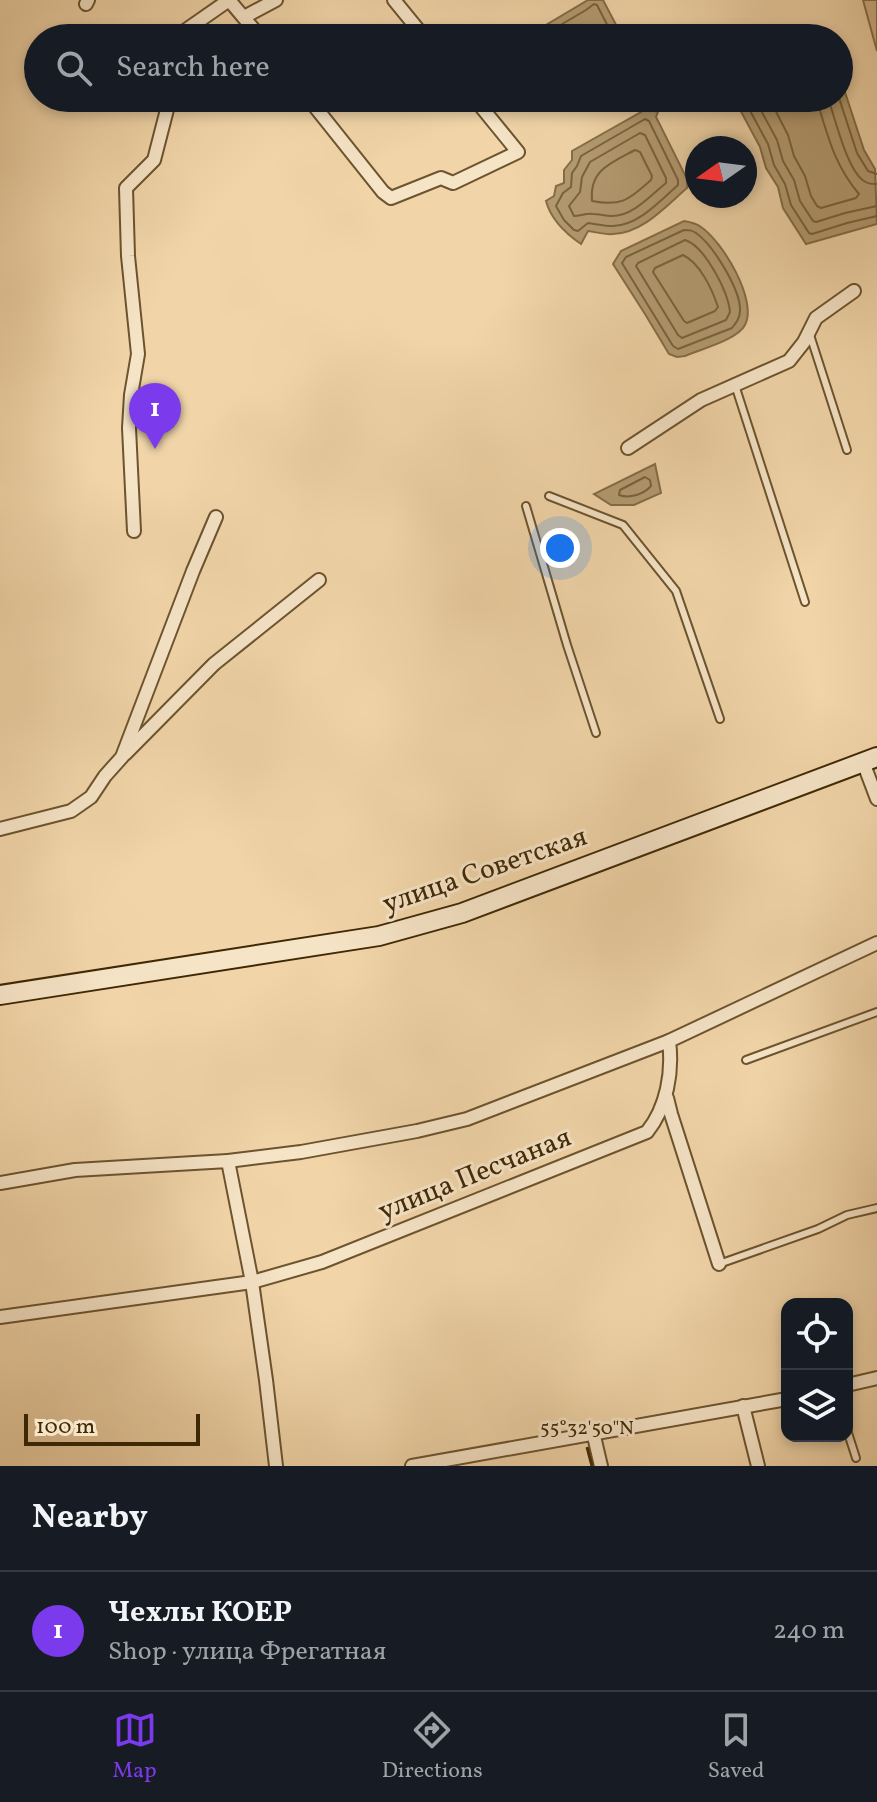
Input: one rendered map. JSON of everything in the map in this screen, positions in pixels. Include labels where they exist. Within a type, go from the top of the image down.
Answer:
[{"type":"street","points":[[195,24],[229,0],[250,24]]},
{"type":"street","points":[[244,17],[276,0]]},
{"type":"street","points":[[394,0],[414,24]]},
{"type":"street","points":[[134,531],[129,428],[138,354],[128,256],[126,188],[154,160],[166,112]]},
{"type":"street","points":[[319,112],[391,198],[441,178],[453,183],[518,152],[485,112]]},
{"type":"street","points":[[628,448],[701,400],[789,361],[804,342],[816,318],[854,291]]},
{"type":"street","points":[[122,757],[216,517]]},
{"type":"street","points":[[0,829],[71,811],[91,797],[122,757],[214,664],[319,580]]},
{"type":"street","points":[[870,759],[877,799]]},
{"type":"street","name":"улица Советская","points":[[0,995],[379,936],[462,913],[870,759]]},
{"type":"street","points":[[0,1183],[75,1170],[228,1161],[301,1152],[467,1119],[669,1041],[877,943]]},
{"type":"street","name":"улица Песчаная","points":[[0,1317],[252,1282],[322,1262],[647,1132],[663,1106],[669,1072],[669,1041]]},
{"type":"street","points":[[666,1091],[719,1264]]},
{"type":"street","points":[[228,1161],[252,1282],[276,1466]]},
{"type":"street","points":[[853,1384],[877,1378]]},
{"type":"street","points":[[412,1466],[781,1400]]},
{"type":"street","points":[[743,1406],[758,1466]]},
{"type":"street","points":[[593,1432],[601,1466]]},
{"type":"lane","points":[[809,332],[847,450]]},
{"type":"lane","points":[[735,385],[805,602]]},
{"type":"lane","points":[[549,496],[623,525],[676,591],[720,719]]},
{"type":"lane","points":[[526,506],[596,733]]},
{"type":"lane","points":[[746,1060],[877,1012]]},
{"type":"lane","points":[[719,1264],[818,1229],[847,1215],[877,1208]]},
{"type":"lane","points":[[851,1442],[856,1458]]},
{"type":"shaded area","points":[[863,0],[877,0],[877,51]]},
{"type":"water","points":[[588,0],[603,0],[616,24],[548,24]]},
{"type":"water","points":[[641,112],[658,112],[656,117],[685,175],[685,190],[644,224],[613,234],[588,231],[581,244],[559,226],[546,201],[554,196],[556,186],[564,183],[564,170],[572,160],[572,151]]},
{"type":"water","points":[[741,112],[852,112],[864,150],[875,169],[877,224],[806,244],[783,208],[778,187],[766,168],[757,136],[754,136]]},
{"type":"water","points":[[684,221],[701,227],[728,258],[747,301],[748,314],[741,330],[727,340],[677,357],[669,354],[613,264],[621,251]]},
{"type":"water","points":[[655,464],[661,493],[634,505],[611,505],[594,494]]},
{"type":"place","name":"Чехлы КОЕР","points":[[155,449]]}]
